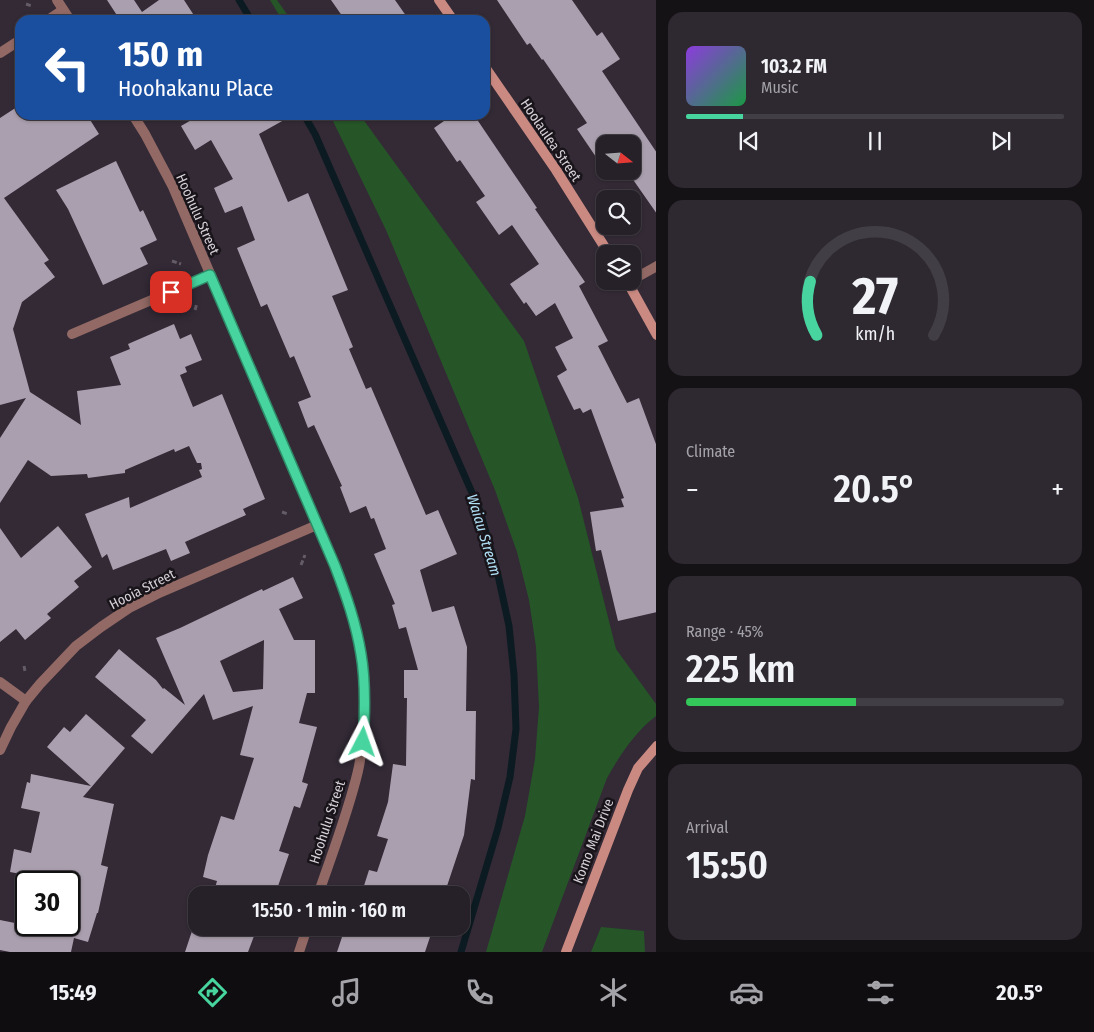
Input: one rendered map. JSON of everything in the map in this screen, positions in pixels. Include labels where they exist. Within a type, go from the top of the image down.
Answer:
[{"type":"street","points":[[57,0],[66,15]]},
{"type":"street","points":[[439,0],[450,15]]},
{"type":"street","points":[[56,15],[63,10]]},
{"type":"street","points":[[0,53],[15,43]]},
{"type":"street","name":"Hoolaulea Street","points":[[490,74],[556,170],[603,245]]},
{"type":"street","name":"Hoohulu Street","points":[[136,120],[173,187],[317,525],[348,600],[355,626],[361,655],[365,715],[363,742],[358,772],[349,803],[321,886]]},
{"type":"street","points":[[641,274],[656,266]]},
{"type":"street","points":[[72,334],[210,275]]},
{"type":"street","points":[[634,290],[656,335]]},
{"type":"street","name":"Hooia Street","points":[[0,750],[26,701],[76,646],[100,627],[129,608],[157,594],[317,525]]},
{"type":"street","points":[[0,682],[26,701]]},
{"type":"street","name":"Komo Mai Drive","points":[[566,952],[631,783],[638,768],[656,746]]},
{"type":"street","points":[[299,952],[305,936]]},
{"type":"path","points":[[26,4],[32,6]]},
{"type":"path","points":[[172,261],[181,264]]},
{"type":"path","points":[[195,310],[198,303]]},
{"type":"path","points":[[282,512],[288,514]]},
{"type":"path","points":[[301,565],[306,555]]},
{"type":"path","points":[[24,666],[25,672]]},
{"type":"green space","points":[[270,0],[277,0],[288,15],[279,15]]},
{"type":"green space","points":[[332,120],[364,120],[524,341],[578,498],[616,649],[656,704],[656,716],[628,744],[607,778],[542,952],[486,952],[525,816],[535,759],[539,707],[536,647],[529,600],[517,552],[495,490],[386,230]]},
{"type":"green space","points":[[601,927],[644,931],[645,952],[591,952]]},
{"type":"building","points":[[107,0],[134,0],[142,12],[159,0],[184,0],[194,15],[117,15]]},
{"type":"building","points":[[331,0],[395,0],[406,15],[342,15]]},
{"type":"building","points":[[497,0],[572,0],[597,36],[602,32],[620,59],[602,71],[656,152],[656,213],[633,180],[641,180],[641,135],[596,135],[596,157],[577,129],[587,123],[530,43],[527,45]]},
{"type":"building","points":[[15,108],[15,120],[90,120],[99,134],[4,198],[49,260],[44,263],[55,277],[22,302],[13,329],[30,392],[81,425],[77,391],[121,385],[110,357],[130,349],[128,344],[174,324],[180,339],[191,334],[202,360],[185,367],[187,372],[180,375],[193,407],[222,394],[265,499],[243,509],[246,515],[185,542],[190,553],[171,561],[166,549],[113,570],[107,554],[102,558],[85,514],[129,497],[130,508],[202,477],[199,470],[202,469],[201,463],[197,463],[189,446],[175,452],[174,449],[125,470],[125,473],[88,478],[87,474],[51,476],[28,460],[0,503],[0,438],[26,398],[0,405],[0,118]]},
{"type":"building","points":[[191,120],[284,120],[259,134],[288,202],[308,193],[348,290],[332,296],[353,347],[349,349],[366,389],[371,387],[426,515],[438,510],[457,554],[420,570],[432,612],[454,606],[467,647],[466,711],[476,711],[475,780],[471,779],[464,835],[447,886],[364,886],[369,870],[377,872],[388,839],[377,836],[388,802],[393,764],[406,766],[407,698],[404,698],[404,670],[418,670],[406,627],[399,629],[392,605],[395,604],[374,554],[386,549],[374,518],[371,519],[366,506],[350,513],[340,487],[342,486],[314,425],[308,428],[298,402],[311,397],[294,356],[290,358],[267,304],[261,307],[237,248],[255,240],[242,206],[225,213],[214,188],[233,179],[211,140],[195,150],[181,126]]},
{"type":"building","points":[[477,120],[585,282],[579,286],[608,341],[598,346],[627,403],[639,398],[656,444],[656,612],[618,621],[601,550],[596,551],[590,512],[624,507],[621,499],[624,498],[591,409],[583,413],[580,408],[574,410],[557,376],[567,370],[555,347],[573,338],[555,303],[536,316],[526,302],[524,304],[510,284],[539,264],[512,225],[499,235],[476,202],[485,196],[460,160],[457,162],[434,128],[444,121]]},
{"type":"building","points":[[116,161],[140,212],[143,210],[157,240],[140,248],[148,264],[103,285],[68,209],[56,190]]},
{"type":"building","points":[[58,526],[92,567],[74,581],[79,587],[47,614],[51,618],[25,640],[16,629],[0,642],[0,528],[21,558]]},
{"type":"building","points":[[293,577],[303,598],[279,609],[294,640],[315,640],[315,693],[307,693],[299,723],[317,727],[302,782],[308,784],[300,808],[294,806],[279,851],[289,854],[278,886],[216,886],[217,881],[203,877],[221,816],[234,820],[254,758],[240,755],[253,706],[213,720],[204,694],[152,754],[131,736],[146,720],[95,677],[119,649],[156,680],[163,689],[185,705],[156,638],[262,589],[263,591]],"holes":[[[264,640],[263,689],[233,692],[220,661]]]},
{"type":"building","points":[[86,714],[125,748],[83,797],[114,804],[101,865],[108,867],[98,913],[88,942],[74,938],[71,952],[10,952],[0,950],[0,920],[15,923],[15,936],[80,936],[80,871],[10,872],[14,849],[31,853],[40,812],[21,808],[27,782],[30,783],[31,774],[91,786],[47,747],[64,727],[70,732]]},
{"type":"building","points":[[190,936],[254,936],[248,952],[185,952]]},
{"type":"building","points":[[342,936],[430,936],[425,952],[337,952]]},
{"type":"waterway","name":"Waiau Stream","points":[[239,0],[248,15]]},
{"type":"waterway","name":"Waiau Stream","points":[[307,120],[315,134],[480,511],[498,575],[509,626],[514,675],[516,729],[510,777],[498,828],[461,952]]},
{"type":"route","points":[[171,292],[210,275],[335,566],[348,600],[361,655],[365,715],[363,742]]}]
